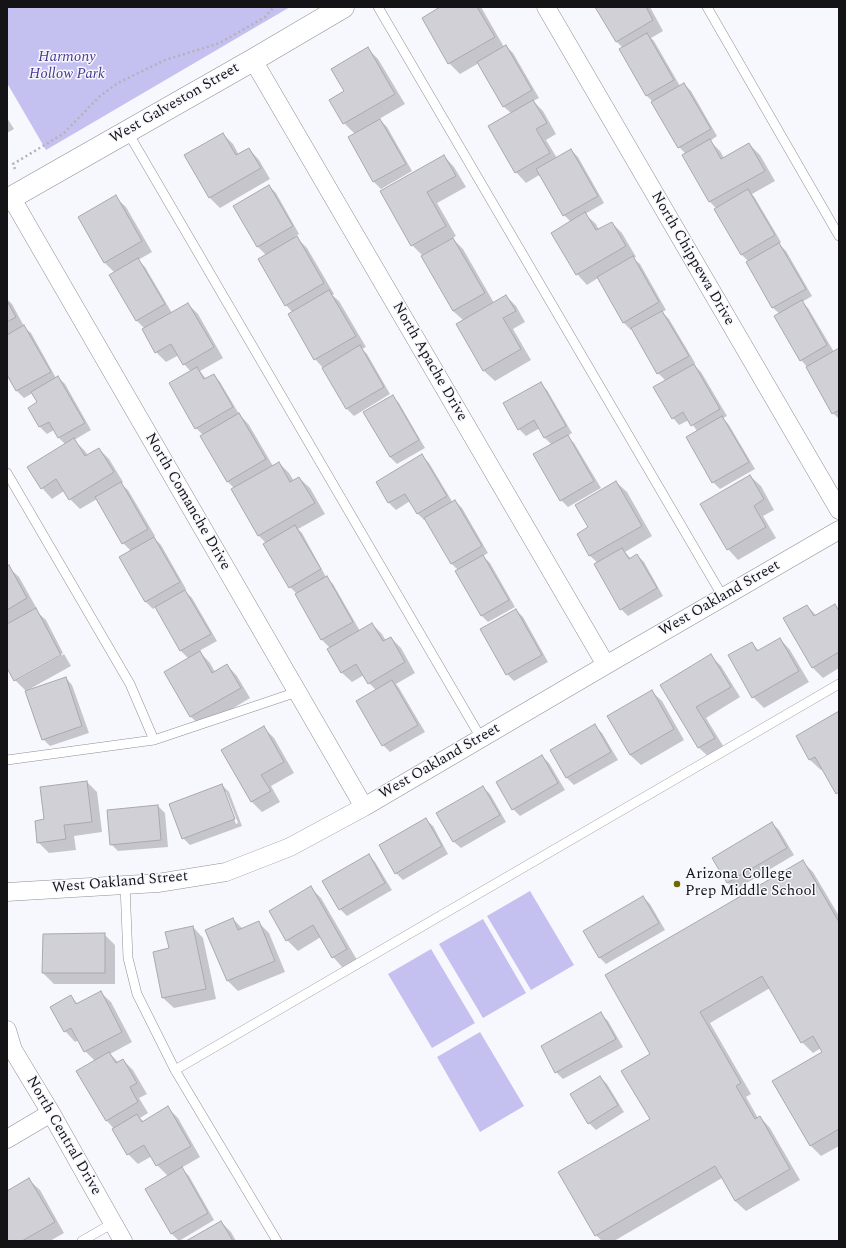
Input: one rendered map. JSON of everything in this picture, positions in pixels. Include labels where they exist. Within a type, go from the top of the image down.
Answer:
[{"type":"street","name":"West Galveston Street","points":[[15,195],[253,60],[343,7]]},
{"type":"street","name":"North Chippewa Drive","points":[[546,7],[839,510]]},
{"type":"street","name":"North Apache Drive","points":[[253,60],[606,664]]},
{"type":"street","name":"North Comanche Drive","points":[[15,195],[364,807]]},
{"type":"street","name":"West Oakland Street","points":[[7,892],[158,883],[226,872],[290,847],[364,807],[606,664],[839,530]]},
{"type":"street","name":"North Central Drive","points":[[7,1030],[13,1050],[51,1113],[123,1241]]},
{"type":"street","points":[[7,1139],[51,1113]]},
{"type":"lane","points":[[378,7],[723,597]]},
{"type":"lane","points":[[707,7],[839,236]]},
{"type":"lane","points":[[127,131],[481,738]]},
{"type":"lane","points":[[7,473],[130,684],[154,740]]},
{"type":"lane","points":[[175,1070],[839,684]]},
{"type":"lane","points":[[7,760],[154,740],[298,692]]},
{"type":"lane","points":[[125,885],[128,958],[138,994],[175,1070],[277,1241]]},
{"type":"lane","points":[[82,1241],[113,1223]]},
{"type":"path","points":[[15,195],[13,164],[64,134],[100,96],[118,83],[165,60],[220,43],[265,17],[274,7]]},
{"type":"green space","name":"Harmony Hollow Park","points":[[7,7],[290,7],[46,150],[7,83]]},
{"type":"green space","points":[[530,891],[574,965],[531,990],[487,916]]},
{"type":"green space","points":[[483,919],[526,993],[483,1018],[439,944]]},
{"type":"green space","points":[[431,949],[475,1023],[432,1048],[388,974]]},
{"type":"green space","points":[[480,1032],[524,1106],[480,1132],[437,1057]]},
{"type":"building","points":[[440,7],[477,7],[495,37],[448,64],[422,18]]},
{"type":"building","points":[[595,7],[646,7],[653,20],[616,42]]},
{"type":"building","points":[[647,33],[674,80],[646,96],[619,49]]},
{"type":"building","points":[[506,45],[532,90],[503,107],[477,62]]},
{"type":"building","points":[[368,47],[395,94],[343,124],[329,100],[344,91],[331,69]]},
{"type":"building","points":[[684,83],[711,129],[678,148],[651,102]]},
{"type":"building","points":[[533,100],[547,123],[536,129],[550,153],[515,173],[488,126]]},
{"type":"building","points":[[380,119],[406,164],[373,182],[348,137]]},
{"type":"building","points":[[223,133],[236,155],[249,148],[261,168],[209,198],[184,155]]},
{"type":"building","points":[[710,139],[721,159],[749,143],[765,171],[709,202],[682,155]]},
{"type":"building","points":[[571,149],[598,196],[563,216],[536,169]]},
{"type":"building","points":[[444,155],[456,176],[427,192],[446,226],[411,246],[380,191]]},
{"type":"building","points":[[269,185],[293,226],[257,247],[233,206]]},
{"type":"building","points":[[748,189],[775,235],[741,255],[714,209]]},
{"type":"building","points":[[116,195],[142,241],[104,263],[78,217]]},
{"type":"building","points":[[585,212],[596,230],[612,222],[626,246],[576,275],[551,233]]},
{"type":"building","points":[[297,236],[324,283],[285,306],[258,259]]},
{"type":"building","points":[[453,238],[485,293],[453,311],[421,256]]},
{"type":"building","points":[[779,243],[806,289],[772,308],[746,262]]},
{"type":"building","points":[[633,256],[659,302],[623,323],[597,277]]},
{"type":"building","points":[[138,258],[165,304],[136,321],[109,275]]},
{"type":"building","points":[[329,290],[356,336],[314,360],[288,314]]},
{"type":"building","points":[[506,295],[516,311],[503,318],[521,349],[483,371],[456,324]]},
{"type":"building","points":[[802,300],[827,345],[800,361],[774,316]]},
{"type":"building","points":[[7,301],[16,317],[7,322]]},
{"type":"building","points":[[188,303],[214,347],[183,365],[171,344],[155,353],[142,329]]},
{"type":"building","points":[[662,311],[689,356],[657,374],[631,328]]},
{"type":"building","points":[[24,325],[51,372],[16,391],[7,375],[7,335]]},
{"type":"building","points":[[360,345],[384,387],[346,409],[322,368]]},
{"type":"building","points":[[839,348],[839,410],[832,414],[806,367]]},
{"type":"building","points":[[694,364],[720,409],[691,426],[683,412],[672,419],[653,387]]},
{"type":"building","points":[[197,367],[204,379],[214,374],[233,407],[195,429],[169,383]]},
{"type":"building","points":[[58,376],[85,423],[58,438],[49,422],[39,427],[28,408],[37,402],[31,392]]},
{"type":"building","points":[[541,382],[566,426],[544,438],[534,420],[518,430],[503,403]]},
{"type":"building","points":[[393,395],[419,440],[390,457],[363,412]]},
{"type":"building","points":[[239,413],[266,459],[227,482],[200,436]]},
{"type":"building","points":[[722,416],[749,462],[712,483],[686,437]]},
{"type":"building","points":[[568,435],[594,481],[560,501],[533,454]]},
{"type":"building","points":[[74,438],[85,456],[99,448],[114,472],[69,500],[56,479],[41,489],[27,467]]},
{"type":"building","points":[[422,454],[447,496],[417,514],[405,494],[388,503],[376,482]]},
{"type":"building","points":[[279,462],[290,482],[299,477],[315,503],[258,536],[231,489]]},
{"type":"building","points":[[750,475],[764,499],[754,506],[766,527],[727,550],[700,504]]},
{"type":"building","points":[[616,481],[642,526],[589,556],[577,534],[588,527],[575,505]]},
{"type":"building","points":[[121,482],[148,529],[122,544],[95,497]]},
{"type":"building","points":[[455,500],[482,546],[451,564],[424,518]]},
{"type":"building","points":[[295,525],[321,569],[289,588],[263,544]]},
{"type":"building","points":[[154,537],[180,582],[145,602],[119,557]]},
{"type":"building","points":[[622,548],[629,559],[637,554],[657,588],[620,610],[594,564]]},
{"type":"building","points":[[483,555],[509,600],[481,616],[455,571]]},
{"type":"building","points":[[9,565],[27,598],[7,610],[7,566]]},
{"type":"building","points":[[327,576],[353,622],[321,640],[295,594]]},
{"type":"building","points":[[185,590],[211,634],[180,651],[155,607]]},
{"type":"building","points":[[835,604],[839,611],[839,652],[812,668],[783,618],[807,605],[814,616]]},
{"type":"building","points":[[36,608],[61,655],[14,681],[7,668],[7,624]]},
{"type":"building","points":[[516,609],[542,655],[506,675],[480,629]]},
{"type":"building","points":[[372,623],[383,641],[391,637],[405,662],[368,684],[356,664],[341,673],[327,649]]},
{"type":"building","points":[[780,638],[799,671],[752,698],[728,655],[752,642],[757,651]]},
{"type":"building","points":[[200,651],[212,673],[227,664],[241,688],[190,717],[164,672]]},
{"type":"building","points":[[711,654],[731,687],[696,707],[715,738],[698,748],[660,685]]},
{"type":"building","points":[[66,677],[82,726],[42,740],[25,691]]},
{"type":"building","points":[[392,680],[418,725],[382,746],[356,701]]},
{"type":"building","points":[[652,690],[674,729],[630,755],[607,716]]},
{"type":"building","points":[[839,711],[839,792],[836,794],[815,757],[809,760],[796,736]]},
{"type":"building","points":[[595,724],[611,752],[566,778],[550,750]]},
{"type":"building","points":[[264,726],[284,762],[261,775],[271,791],[251,802],[221,750]]},
{"type":"building","points":[[542,755],[558,783],[512,810],[496,782]]},
{"type":"building","points":[[87,781],[92,822],[64,825],[66,839],[37,843],[35,821],[44,819],[40,787]]},
{"type":"building","points":[[222,784],[235,819],[182,839],[169,804]]},
{"type":"building","points":[[483,786],[500,815],[453,842],[436,813]]},
{"type":"building","points":[[158,805],[161,840],[110,845],[107,810]]},
{"type":"building","points":[[426,818],[442,846],[395,874],[379,845]]},
{"type":"building","points":[[772,822],[787,848],[727,883],[712,858]]},
{"type":"building","points":[[369,854],[385,883],[339,910],[322,881]]},
{"type":"building","points":[[803,860],[839,922],[839,1129],[810,1146],[772,1081],[822,1052],[813,1036],[801,1043],[762,976],[700,1012],[741,1083],[736,1086],[755,1119],[760,1116],[790,1169],[735,1201],[715,1166],[595,1236],[558,1172],[650,1119],[621,1071],[650,1054],[605,975]]},
{"type":"building","points":[[311,886],[347,949],[332,958],[313,925],[286,941],[269,911]]},
{"type":"building","points":[[643,896],[659,923],[599,958],[583,931]]},
{"type":"building","points":[[233,918],[238,930],[259,921],[275,961],[227,981],[205,930]]},
{"type":"building","points":[[193,926],[206,989],[162,998],[153,952],[169,948],[165,932]]},
{"type":"building","points":[[105,933],[105,973],[42,973],[43,934]]},
{"type":"building","points":[[101,991],[122,1032],[84,1052],[71,1028],[64,1032],[50,1007],[71,995],[76,1004]]},
{"type":"building","points":[[601,1012],[616,1039],[555,1073],[541,1046]]},
{"type":"building","points":[[109,1052],[116,1063],[123,1059],[137,1083],[130,1087],[138,1102],[106,1121],[76,1071]]},
{"type":"building","points":[[600,1076],[618,1105],[588,1124],[570,1094]]},
{"type":"building","points":[[168,1106],[191,1146],[156,1166],[144,1145],[127,1155],[112,1129],[137,1114],[142,1122]]},
{"type":"building","points":[[182,1167],[208,1213],[171,1234],[145,1189]]},
{"type":"building","points":[[29,1178],[55,1222],[22,1241],[7,1241],[7,1191]]},
{"type":"building","points":[[221,1221],[233,1241],[186,1241]]},
{"type":"place","name":"Arizona College Prep Middle School","points":[[677,884]]}]
